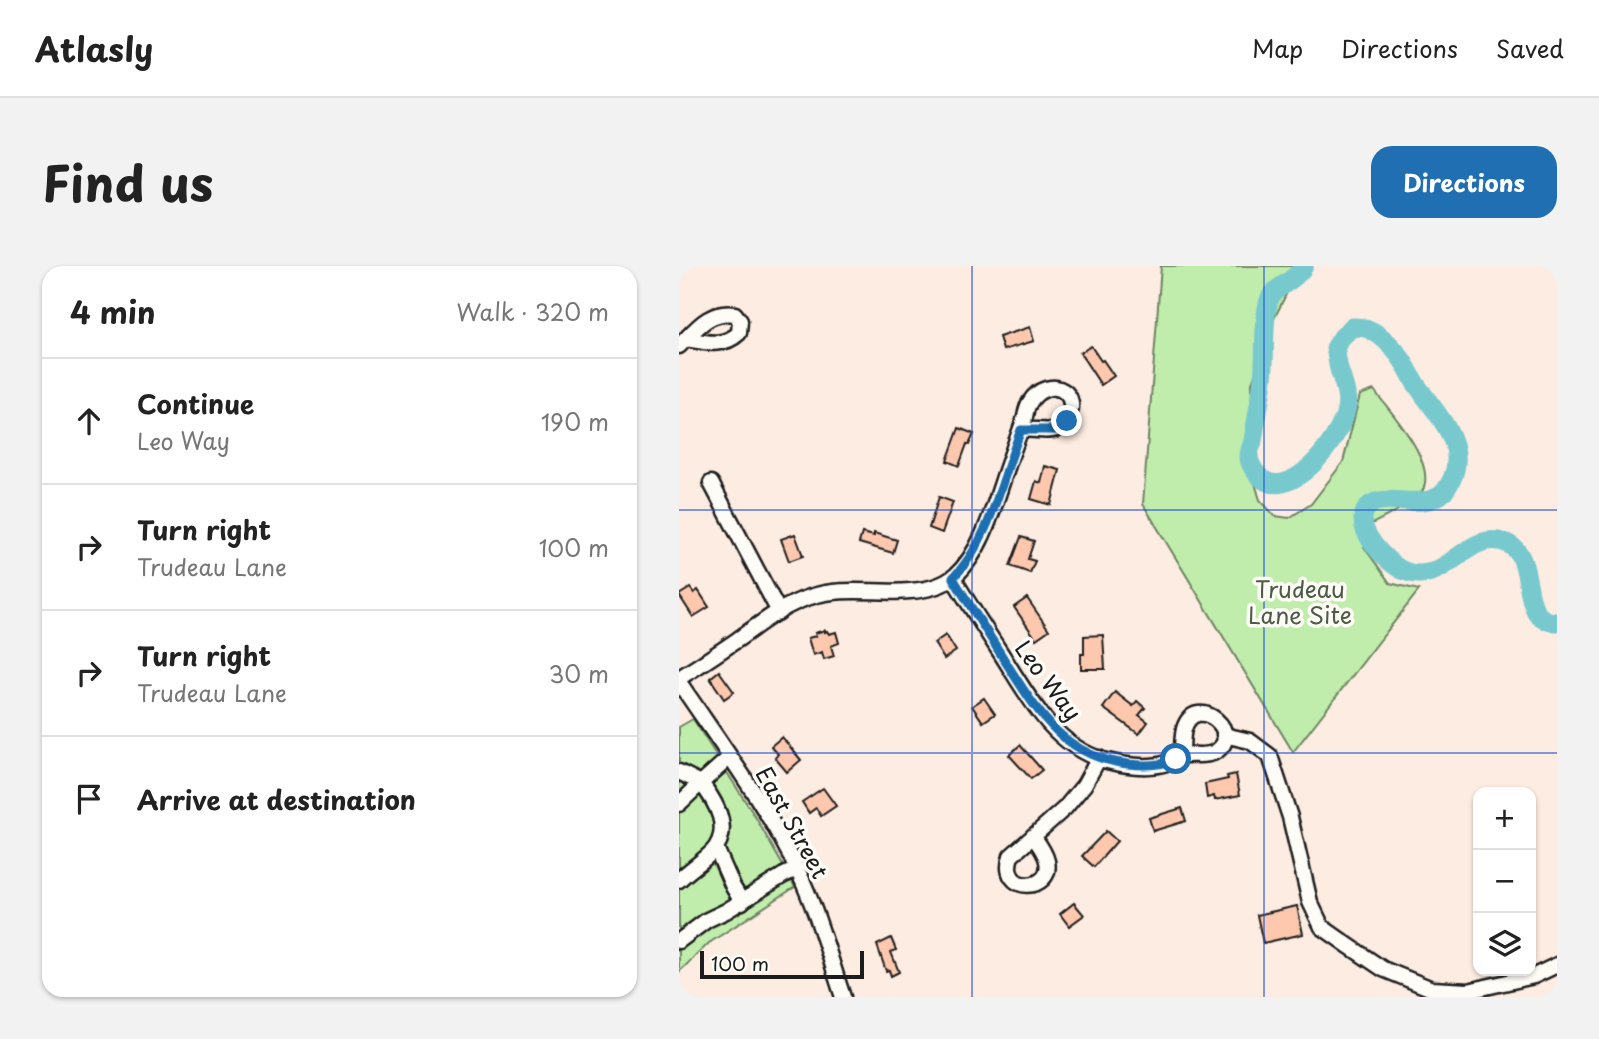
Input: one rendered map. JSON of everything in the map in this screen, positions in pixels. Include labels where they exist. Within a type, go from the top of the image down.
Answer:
[{"type":"street","points":[[679,680],[779,612],[811,596],[864,591],[912,591],[953,578],[969,559],[983,533],[1021,430]]},
{"type":"street","points":[[711,483],[779,612]]},
{"type":"street","name":"Leo Way","points":[[953,578],[1032,703],[1061,737],[1073,746],[1099,758],[1124,764],[1152,765],[1168,763],[1182,755],[1213,753],[1221,746],[1224,736]]},
{"type":"street","name":"East Street","points":[[679,680],[774,828],[797,869],[817,918],[843,997]]},
{"type":"street","points":[[1182,755],[1185,727],[1193,718],[1204,714],[1214,717],[1222,725],[1224,736],[1250,741],[1270,756],[1290,817],[1310,902],[1322,927],[1383,969],[1432,989],[1468,991],[1534,976],[1557,965]]},
{"type":"street","points":[[679,804],[729,758]]},
{"type":"street","points":[[1033,836],[1065,808],[1092,773],[1099,758]]},
{"type":"street","points":[[679,772],[701,783],[718,808],[721,819],[721,835],[716,848],[679,880]]},
{"type":"street","points":[[716,848],[742,902]]},
{"type":"street","points":[[679,941],[707,920],[797,869]]},
{"type":"green space","name":"Trudeau Lane Site","points":[[1161,266],[1300,266],[1273,321],[1252,383],[1250,466],[1260,500],[1275,516],[1289,518],[1311,504],[1343,462],[1360,395],[1374,390],[1411,440],[1424,469],[1425,483],[1420,495],[1404,507],[1368,526],[1364,547],[1390,583],[1419,590],[1293,752],[1143,504]]},
{"type":"green space","points":[[693,719],[756,818],[795,887],[709,943],[679,972],[679,727]]},
{"type":"building","points":[[1030,327],[1034,341],[1003,350],[999,337]]},
{"type":"building","points":[[1091,346],[1114,376],[1101,385],[1080,353]]},
{"type":"building","points":[[959,428],[974,434],[959,466],[947,461]]},
{"type":"building","points":[[1045,466],[1060,470],[1051,505],[1031,499],[1036,481],[1041,483]]},
{"type":"building","points":[[939,497],[953,502],[942,533],[929,528]]},
{"type":"building","points":[[862,533],[874,536],[874,533],[897,540],[893,553],[859,543]]},
{"type":"building","points":[[795,534],[803,556],[789,561],[781,539]]},
{"type":"building","points":[[1021,537],[1034,541],[1028,559],[1035,561],[1030,573],[1010,566]]},
{"type":"building","points":[[690,588],[694,593],[698,590],[709,607],[693,617],[679,595]]},
{"type":"building","points":[[1027,598],[1049,630],[1036,639],[1014,607]]},
{"type":"building","points":[[825,630],[829,634],[836,632],[839,643],[831,646],[834,656],[824,659],[822,652],[813,655],[808,638]]},
{"type":"building","points":[[946,635],[956,651],[944,659],[934,643]]},
{"type":"building","points":[[1103,635],[1105,669],[1081,669],[1084,636]]},
{"type":"building","points":[[719,671],[734,692],[724,699],[710,678]]},
{"type":"building","points":[[1115,692],[1133,706],[1137,701],[1145,708],[1139,715],[1148,722],[1139,734],[1103,708]]},
{"type":"building","points":[[984,698],[995,714],[983,722],[972,706]]},
{"type":"building","points":[[782,737],[801,760],[787,772],[775,758],[778,754],[771,746]]},
{"type":"building","points":[[1020,745],[1042,770],[1031,779],[1009,755]]},
{"type":"building","points":[[1236,774],[1240,795],[1215,800],[1214,796],[1207,798],[1205,784],[1228,779],[1227,776]]},
{"type":"building","points":[[823,788],[836,806],[821,816],[816,808],[809,813],[802,802]]},
{"type":"building","points":[[1182,808],[1186,821],[1153,831],[1149,818]]},
{"type":"building","points":[[1106,831],[1117,841],[1094,867],[1082,856]]},
{"type":"building","points":[[1074,903],[1084,915],[1069,926],[1060,914]]},
{"type":"building","points":[[1297,906],[1303,934],[1263,943],[1257,915]]},
{"type":"building","points":[[891,938],[896,950],[891,952],[899,972],[891,976],[889,970],[886,971],[877,945]]},
{"type":"waterway","points":[[1304,266],[1296,276],[1276,290],[1268,305],[1262,386],[1249,454],[1255,471],[1270,483],[1284,483],[1298,476],[1324,452],[1342,422],[1347,405],[1335,348],[1352,327],[1374,332],[1399,355],[1447,428],[1453,440],[1456,465],[1444,492],[1435,498],[1424,501],[1390,500],[1371,504],[1363,519],[1368,536],[1395,566],[1417,574],[1443,567],[1477,544],[1503,542],[1515,549],[1522,559],[1536,611],[1544,619],[1557,622]]},
{"type":"route","points":[[1067,421],[1055,430],[1021,430],[983,533],[969,559],[953,578],[1032,703],[1061,737],[1087,753],[1111,762],[1152,765],[1176,759]]}]
